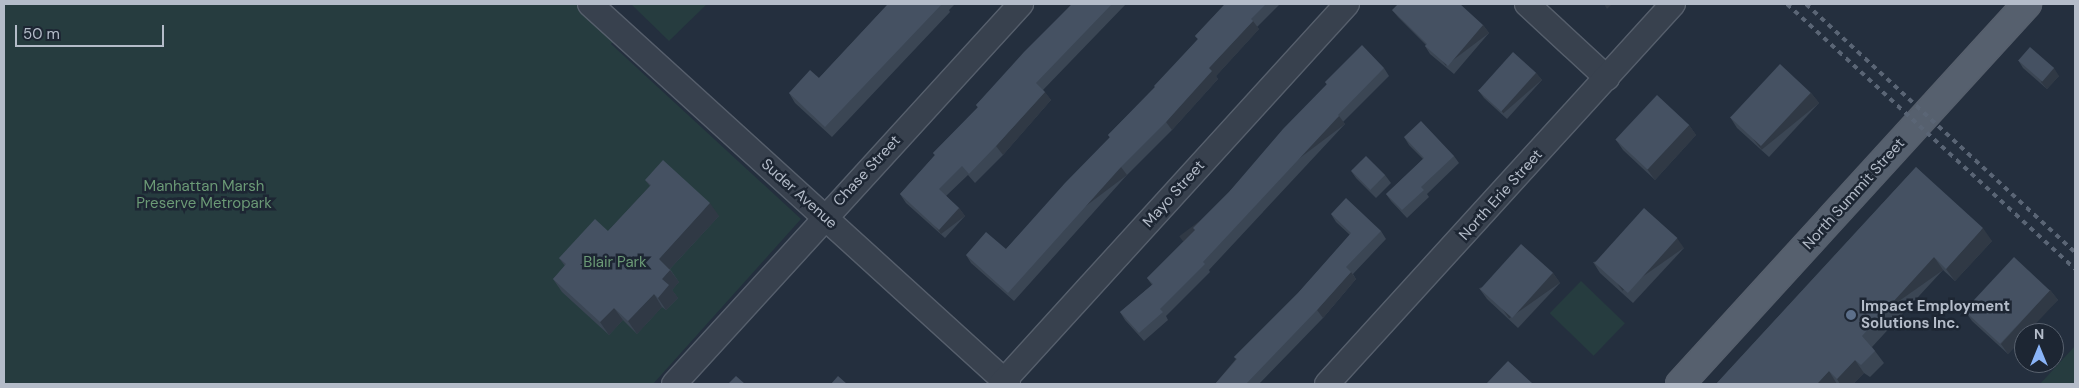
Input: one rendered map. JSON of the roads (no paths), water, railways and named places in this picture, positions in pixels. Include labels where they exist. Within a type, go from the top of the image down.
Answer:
[{"type":"main road","name":"North Summit Street","points":[[1680,384],[2027,4]]},
{"type":"street","name":"Suder Avenue","points":[[590,4],[1004,383]]},
{"type":"street","name":"Chase Street","points":[[674,384],[824,217],[1021,4]]},
{"type":"street","name":"Mayo Street","points":[[1004,383],[1347,4]]},
{"type":"street","points":[[1527,4],[1608,78]]},
{"type":"street","name":"North Erie Street","points":[[1327,384],[1608,78],[1673,4]]},
{"type":"railway","points":[[1787,4],[2075,269]]},
{"type":"railway","points":[[1806,4],[2075,252]]},
{"type":"place","name":"Impact Employment Solutions Inc.","points":[[1851,315]]},
{"type":"park label","name":"Manhattan Marsh Preserve Metropark","points":[[204,194]]},
{"type":"park label","name":"Blair Park","points":[[615,263]]}]
